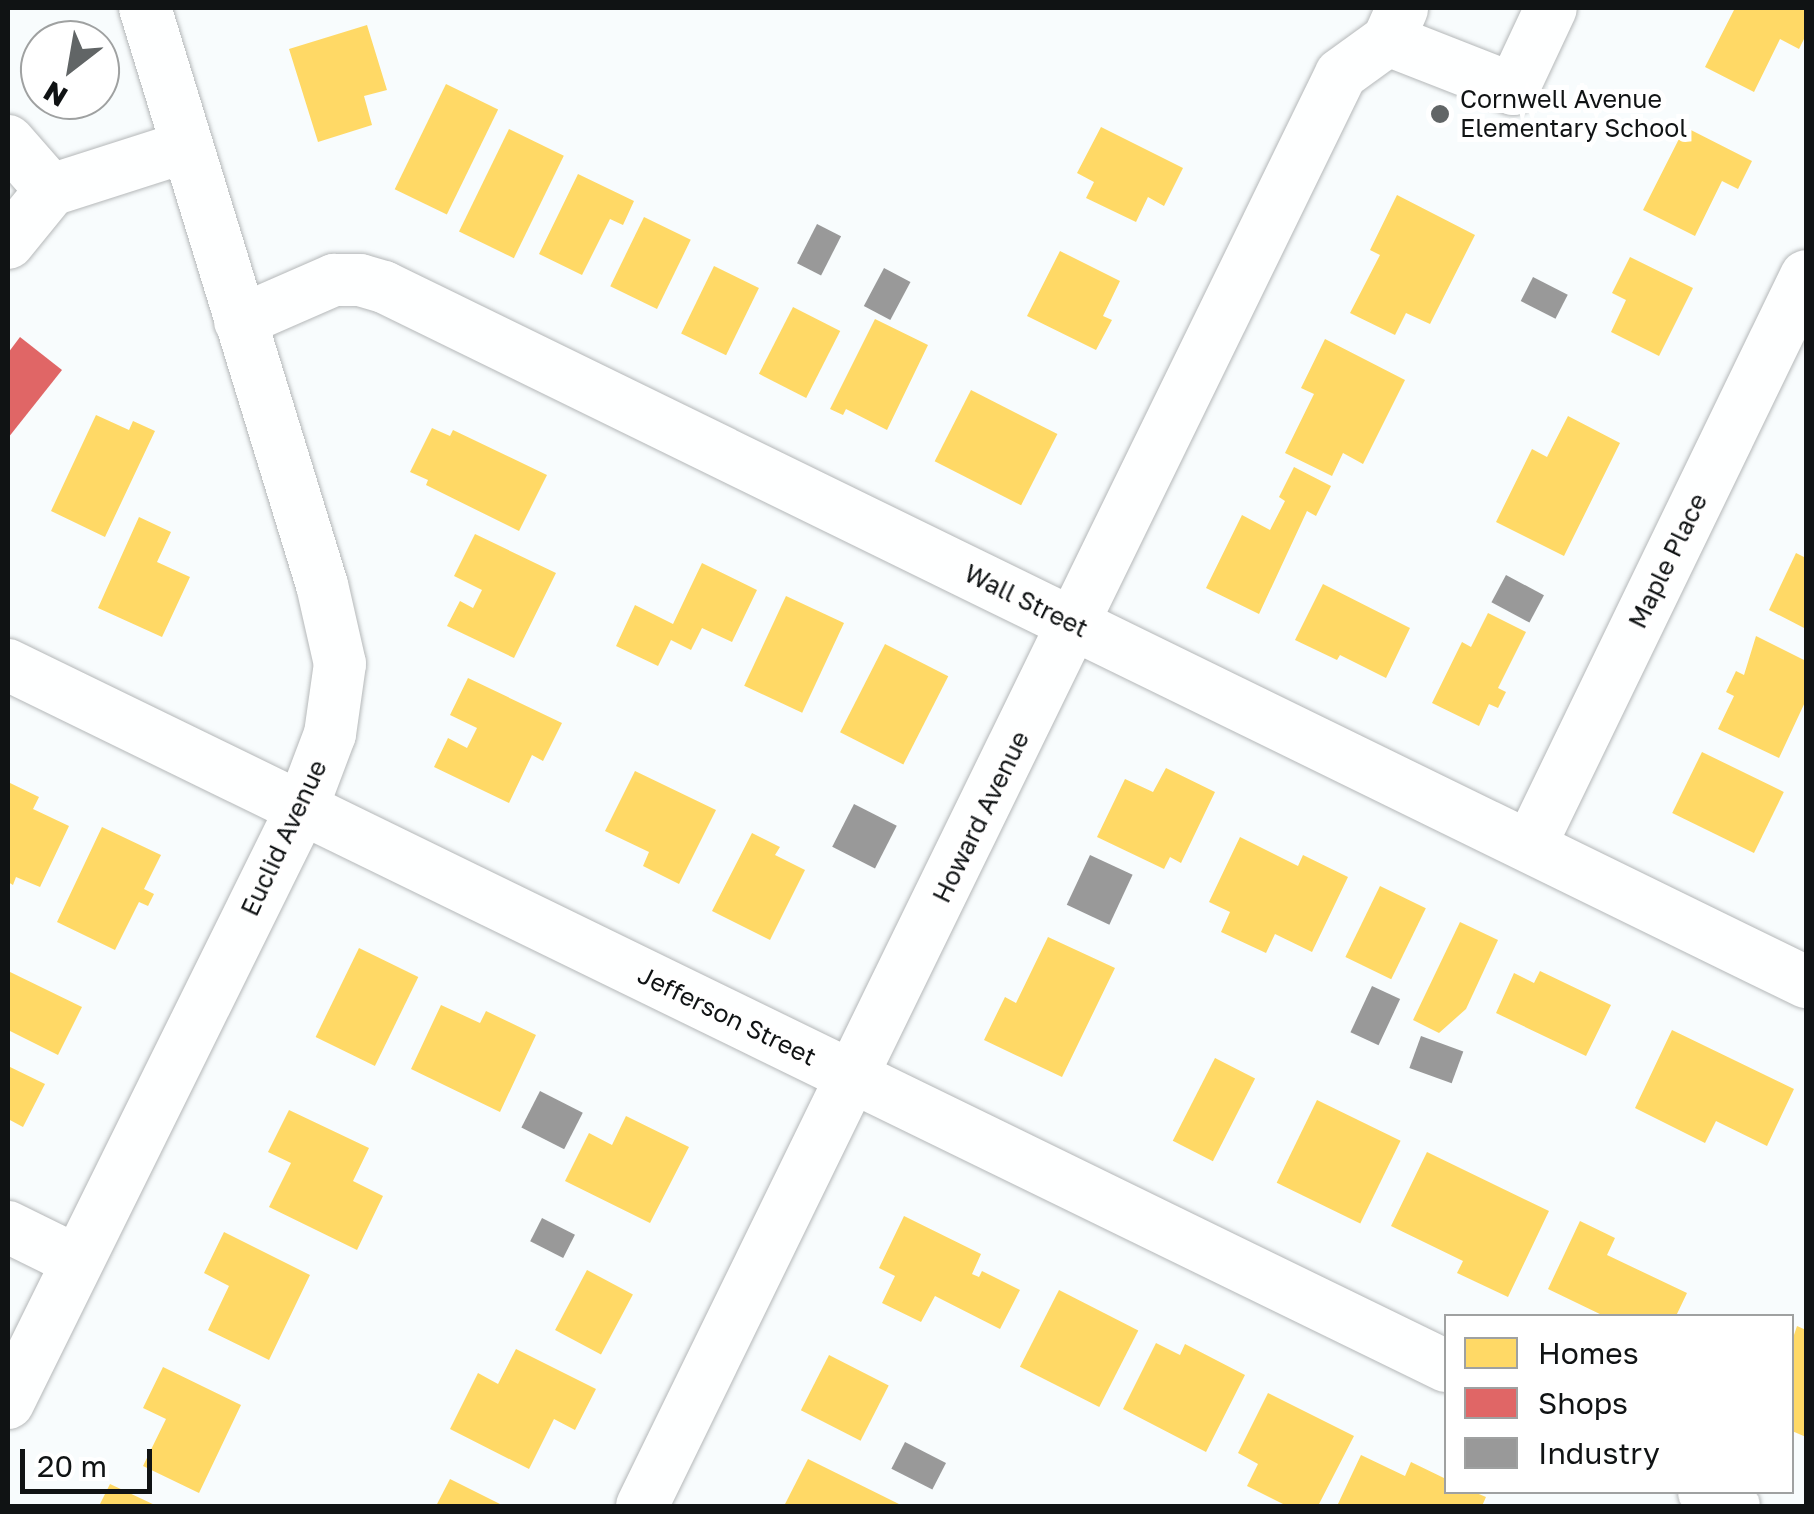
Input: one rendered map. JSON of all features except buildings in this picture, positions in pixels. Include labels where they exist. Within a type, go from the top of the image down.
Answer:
[{"type":"street","name":"Euclid Avenue","points":[[8,1403],[302,808],[330,734],[340,664],[322,584],[184,147],[145,8]]},
{"type":"street","points":[[1396,24],[1513,89],[1551,8]]},
{"type":"street","name":"Howard Avenue","points":[[642,1506],[1341,74],[1396,24]]},
{"type":"street","points":[[8,141],[51,190]]},
{"type":"street","points":[[8,243],[51,190],[184,147]]},
{"type":"street","name":"Maple Place","points":[[1530,846],[1806,276]]},
{"type":"street","name":"Wall Street","points":[[240,320],[334,280],[360,280],[384,287],[1806,982]]},
{"type":"street","name":"Jefferson Street","points":[[8,665],[1444,1365]]},
{"type":"street","points":[[8,1227],[77,1261]]},
{"type":"street","points":[[1708,1494],[1734,1506]]},
{"type":"place","name":"Cornwell Avenue Elementary School","points":[[1440,114]]}]
